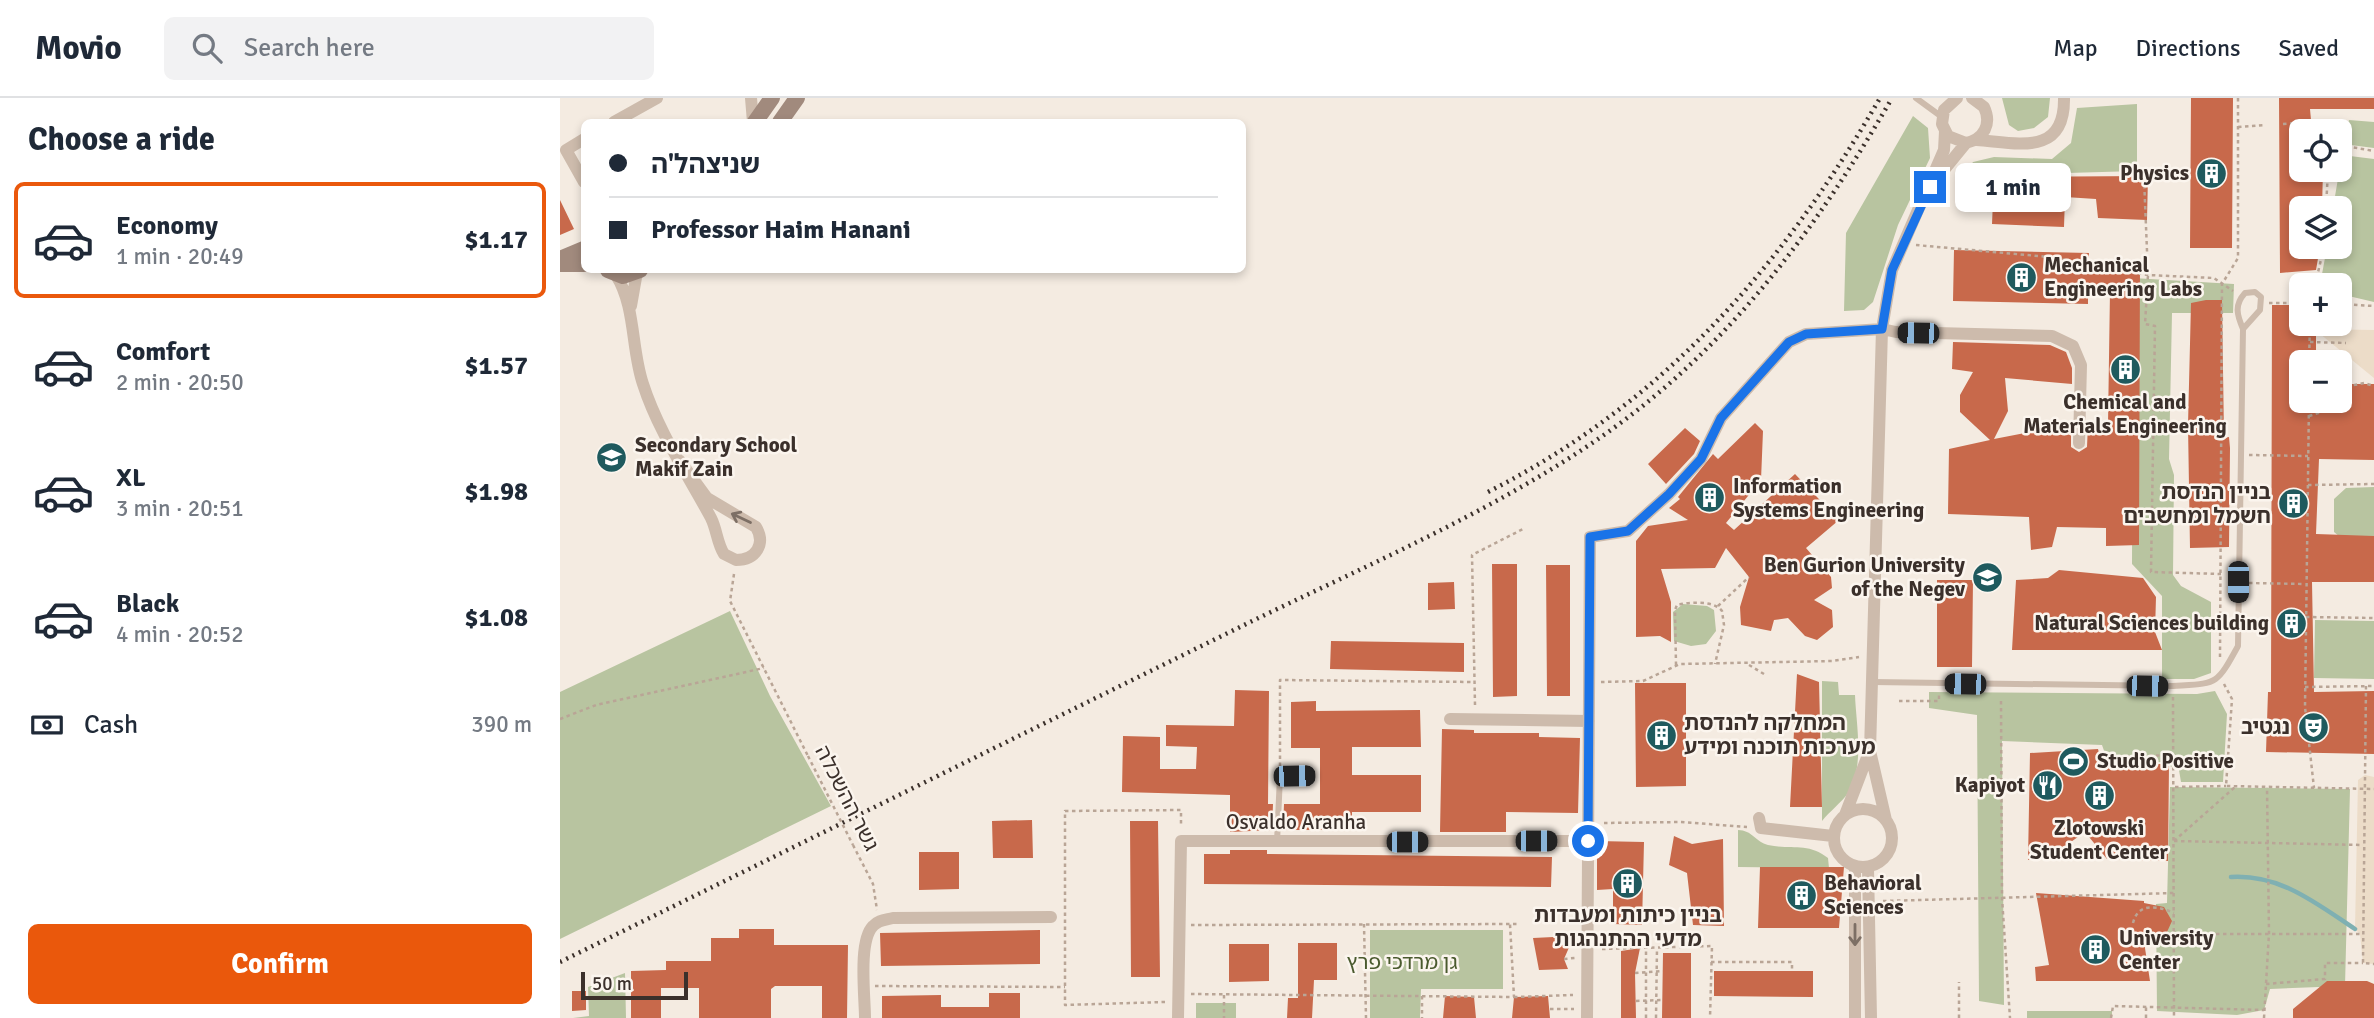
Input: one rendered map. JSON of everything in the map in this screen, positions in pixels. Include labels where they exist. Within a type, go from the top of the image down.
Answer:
[{"type":"street","points":[[619,119],[657,98]]},
{"type":"street","points":[[751,98],[754,119]]},
{"type":"street","points":[[756,119],[772,98]]},
{"type":"street","points":[[782,119],[797,98]]},
{"type":"street","points":[[1870,751],[1845,815],[1833,836],[1839,856],[1862,867],[1878,864],[1891,848],[1891,829],[1886,820],[1870,751],[1882,329],[1892,270],[1944,150],[1945,131],[1942,117],[1954,98]]},
{"type":"street","points":[[1972,98],[1986,108],[1999,133],[2015,142]]},
{"type":"street","points":[[1945,131],[1954,140],[2042,142],[2053,135],[2060,124],[2064,98]]},
{"type":"street","points":[[1930,187],[1972,141],[1985,131],[1986,108]]},
{"type":"street","points":[[581,141],[566,150],[581,177]]},
{"type":"street","points":[[560,261],[581,250]]},
{"type":"street","points":[[560,261],[581,264]]},
{"type":"street","points":[[613,273],[624,289],[643,384],[680,461],[713,522],[720,548],[736,561],[750,558],[755,553],[760,533],[751,522],[707,498],[680,461]]},
{"type":"street","points":[[630,317],[638,273]]},
{"type":"street","points":[[1584,1014],[1587,995],[1590,537],[1628,531],[1669,494],[1701,459],[1721,418],[1789,342],[1806,334],[1882,329],[1896,332],[2052,336],[2073,346],[2081,365],[2079,443]]},
{"type":"street","points":[[1450,719],[1589,721]]},
{"type":"street","points":[[1845,815],[1864,809],[1874,811],[1886,820]]},
{"type":"street","points":[[1760,823],[1833,836]]},
{"type":"street","name":"Osvaldo Aranha","points":[[1178,1018],[1181,841],[1588,841]]},
{"type":"street","points":[[1862,867],[1869,902],[1871,1018]]},
{"type":"street","points":[[1855,1018],[1862,867]]},
{"type":"street","points":[[865,1018],[865,946],[867,934],[878,921],[893,918],[1051,917]]},
{"type":"lane","points":[[1916,98],[1942,117]]},
{"type":"lane","points":[[1871,682],[2173,686],[2209,684],[2220,679],[2238,646],[2243,329],[2237,310],[2242,297],[2255,292],[2262,303],[2260,310],[2243,329]]},
{"type":"lane","points":[[1277,842],[1280,776],[1308,776]]},
{"type":"path","points":[[2226,786],[2232,699],[2220,679],[2222,284],[2238,258],[2238,98]]},
{"type":"path","points":[[2283,124],[2289,124]]},
{"type":"path","points":[[2238,127],[2265,125]]},
{"type":"path","points":[[2352,147],[2374,151]]},
{"type":"path","points":[[2144,178],[2148,275],[2145,324],[2155,326],[2151,572],[2221,574]]},
{"type":"path","points":[[1903,244],[2049,257],[2148,275],[2214,278],[2242,297]]},
{"type":"path","points":[[2262,303],[2289,303]]},
{"type":"path","points":[[2352,305],[2374,306]]},
{"type":"path","points":[[2310,336],[2310,350]]},
{"type":"path","points":[[2310,342],[2346,343]]},
{"type":"path","points":[[2352,386],[2364,383],[2374,386]]},
{"type":"path","points":[[2314,789],[2305,687],[2306,584],[2309,416],[2319,413]]},
{"type":"path","points":[[2222,456],[2308,456]]},
{"type":"path","points":[[2308,485],[2374,484]]},
{"type":"path","points":[[1475,720],[1472,555],[1523,530]]},
{"type":"path","name":"גשר ההשכלה","points":[[736,561],[730,601],[873,884],[876,900]]},
{"type":"path","points":[[1676,665],[1676,605],[1718,606],[1749,577]]},
{"type":"path","points":[[2221,582],[2306,584]]},
{"type":"path","points":[[1715,664],[1724,625],[1718,606]]},
{"type":"path","points":[[2306,617],[2374,618]]},
{"type":"path","points":[[1589,682],[1643,681],[1676,665],[1832,661],[1872,654]]},
{"type":"path","points":[[1747,663],[1764,674]]},
{"type":"path","points":[[560,719],[596,705],[764,668]]},
{"type":"path","points":[[1280,776],[1280,680],[1474,682]]},
{"type":"path","points":[[2173,686],[2174,1018]]},
{"type":"path","points":[[2305,687],[2374,686]]},
{"type":"path","points":[[2362,963],[2366,687]]},
{"type":"path","points":[[1899,701],[1939,701]]},
{"type":"path","points":[[2001,701],[2002,898],[2010,1018]]},
{"type":"path","points":[[2101,757],[2174,755]]},
{"type":"path","points":[[2174,841],[2236,786]]},
{"type":"path","points":[[2175,787],[2374,789]]},
{"type":"path","points":[[2264,1018],[2269,933],[2267,787]]},
{"type":"path","points":[[1181,822],[1181,810],[1065,811],[1065,1004],[1224,995],[1587,995]]},
{"type":"path","points":[[1604,823],[1760,823]]},
{"type":"path","points":[[2174,841],[2364,845]]},
{"type":"path","points":[[1869,902],[2174,893]]},
{"type":"path","points":[[2133,923],[2136,914],[2143,909],[2163,908],[2174,913]]},
{"type":"path","points":[[1364,924],[1366,1018]]},
{"type":"path","points":[[1510,924],[1514,997]]},
{"type":"path","points":[[1179,925],[1520,924]]},
{"type":"path","points":[[2174,934],[2363,934]]},
{"type":"path","points":[[1600,949],[1712,946],[1710,1018]]},
{"type":"path","points":[[1646,947],[1646,1018]]},
{"type":"path","points":[[1656,1018],[1657,947]]},
{"type":"path","points":[[1564,959],[1580,958]]},
{"type":"path","points":[[1711,962],[1792,962],[1792,971]]},
{"type":"path","points":[[1747,962],[1748,971]]},
{"type":"path","points":[[1770,962],[1770,971]]},
{"type":"path","points":[[2266,984],[2325,979],[2325,963],[2374,964]]},
{"type":"path","points":[[1635,973],[1662,971]]},
{"type":"path","points":[[1959,982],[1959,1018]]},
{"type":"path","points":[[865,986],[1066,987]]},
{"type":"path","points":[[1224,995],[1224,1018]]},
{"type":"path","points":[[1422,996],[1422,1018]]},
{"type":"path","points":[[1636,1001],[1662,1000]]},
{"type":"path","points":[[2110,1018],[2113,1006],[2264,1010]]},
{"type":"path","points":[[2146,1006],[2146,1018]]},
{"type":"path","points":[[1550,1009],[1584,1014]]},
{"type":"green space","points":[[2002,98],[2050,98],[2048,117],[2034,128],[2018,131],[2009,125]]},
{"type":"green space","points":[[2137,104],[2137,171],[1963,176],[1973,162],[1994,157],[2052,159],[2071,143],[2077,108]]},
{"type":"green space","points":[[1913,116],[1928,128],[1930,158],[1898,225],[1873,302],[1864,310],[1844,311],[1846,233]]},
{"type":"green space","points":[[2352,120],[2374,122],[2374,148],[2352,145]]},
{"type":"green space","points":[[2352,156],[2374,159],[2374,302],[2352,297],[2352,273],[2322,273],[2325,259],[2352,259],[2352,196],[2335,196],[2337,182],[2352,182]]},
{"type":"green space","points":[[2133,278],[2234,284],[2233,313],[2172,313],[2169,459],[2174,475],[2173,575],[2181,586],[2211,602],[2211,673],[2194,679],[2162,679],[2162,596],[2132,564]]},
{"type":"green space","points":[[2374,487],[2374,542],[2346,542],[2334,532],[2334,499],[2346,488]]},
{"type":"green space","points":[[1683,604],[1707,606],[1714,610],[1716,631],[1706,644],[1691,646],[1674,641],[1673,612]]},
{"type":"green space","points":[[730,611],[770,696],[831,806],[560,939],[560,692]]},
{"type":"green space","points":[[2315,620],[2374,621],[2374,679],[2314,678]]},
{"type":"green space","points":[[1822,681],[1838,682],[1839,695],[1855,695],[1858,758],[1848,793],[1822,821]]},
{"type":"green space","points":[[2215,691],[2227,714],[2223,782],[2181,782],[2179,770],[2161,762],[2108,762],[2102,745],[2002,741],[2004,1005],[1979,1001],[1977,715],[1929,708],[1929,692],[2197,694]]},
{"type":"green space","points":[[2170,787],[2350,789],[2345,986],[2270,989],[2264,1010],[2237,1015],[2157,1011],[2156,904],[2167,903]]},
{"type":"green space","points":[[1738,830],[1747,832],[1768,845],[1799,847],[1821,853],[1828,858],[1829,868],[1738,867]]},
{"type":"green space","name":"גן מרדכי פרץ","points":[[1370,930],[1503,930],[1503,989],[1421,989],[1420,1018],[1370,1018]]},
{"type":"green space","points":[[625,973],[626,1018],[573,1018],[589,1016],[588,987]]},
{"type":"green space","points":[[1196,1003],[1236,1003],[1236,1018],[1196,1018]]},
{"type":"green space","points":[[2027,1011],[2112,1011],[2112,1018],[2027,1018]]},
{"type":"shaded area","points":[[2352,330],[2374,330],[2374,378],[2352,360],[2352,350],[2340,350],[2323,336],[2352,336]]},
{"type":"shaded area","points":[[2365,775],[2374,777],[2374,964],[2363,963],[2360,934],[2355,929],[2358,780]]},
{"type":"building","name":"Physics","points":[[2191,98],[2233,98],[2232,248],[2190,248]]},
{"type":"building","points":[[2279,98],[2374,98],[2374,109],[2310,109],[2311,119],[2289,119],[2289,182],[2323,182],[2322,196],[2289,196],[2289,259],[2318,259],[2316,270],[2280,273]]},
{"type":"building","points":[[2148,176],[2147,220],[2098,218],[2096,199],[2065,197],[2064,227],[1992,224],[1994,177]]},
{"type":"building","points":[[560,200],[574,229],[560,235]]},
{"type":"building","points":[[1954,250],[2089,253],[2088,263],[2140,263],[2139,545],[2106,546],[2106,528],[2057,527],[2052,547],[2031,550],[2029,517],[1948,514],[1949,449],[1990,440],[1960,412],[1960,395],[1973,372],[1952,369],[1953,342],[2050,345],[2066,352],[2072,368],[2072,384],[2005,378],[2008,411],[1994,439],[2071,424],[2071,447],[2079,452],[2087,447],[2088,424],[2108,424],[2110,291],[2088,290],[2088,304],[1953,301]]},
{"type":"building","points":[[2222,300],[2224,438],[2229,437],[2230,448],[2229,547],[2190,548],[2188,425],[2191,303]]},
{"type":"building","points":[[2272,305],[2289,305],[2289,336],[2316,336],[2316,350],[2289,350],[2289,413],[2352,413],[2352,384],[2374,384],[2374,460],[2319,459],[2316,534],[2374,536],[2374,582],[2312,582],[2314,692],[2374,691],[2374,754],[2266,752],[2268,692],[2271,692]]},
{"type":"building","points":[[1755,423],[1763,431],[1761,480],[1726,523],[1734,530],[1795,474],[1839,520],[1806,548],[1831,577],[1832,588],[1814,600],[1832,610],[1833,627],[1817,640],[1805,636],[1788,618],[1774,620],[1771,631],[1741,625],[1740,607],[1749,577],[1726,548],[1715,568],[1661,569],[1671,602],[1671,642],[1660,636],[1636,637],[1636,541],[1648,526],[1688,520],[1669,508],[1680,499],[1678,497],[1713,454],[1718,459]]},
{"type":"building","points":[[1685,428],[1700,441],[1694,454],[1666,484],[1648,464]]},
{"type":"building","points":[[1492,564],[1517,564],[1517,696],[1493,697]]},
{"type":"building","points":[[1546,565],[1570,565],[1570,696],[1547,696]]},
{"type":"building","points":[[2059,570],[2143,578],[2156,597],[2155,632],[2162,650],[2012,650],[2016,580],[2048,578]]},
{"type":"building","points":[[1937,580],[1973,580],[1972,667],[1937,667]]},
{"type":"building","points":[[1454,582],[1455,609],[1428,610],[1428,583]]},
{"type":"building","points":[[1331,641],[1464,643],[1464,672],[1330,669]]},
{"type":"building","points":[[1797,674],[1819,682],[1822,807],[1790,807]]},
{"type":"building","name":"המחלקה להנדסת מערכות תוכנה ומידע","points":[[1635,683],[1686,683],[1686,786],[1636,787]]},
{"type":"building","points":[[1235,690],[1269,691],[1268,804],[1273,804],[1272,830],[1230,832],[1230,795],[1122,792],[1123,736],[1160,737],[1160,769],[1196,769],[1197,747],[1166,746],[1166,725],[1234,726]]},
{"type":"building","points":[[1316,701],[1316,711],[1420,710],[1421,747],[1352,747],[1352,775],[1421,775],[1421,812],[1352,812],[1352,830],[1283,830],[1284,804],[1320,804],[1320,748],[1291,748],[1291,702]]},
{"type":"building","points":[[1442,729],[1474,730],[1474,733],[1539,733],[1539,737],[1580,738],[1578,813],[1506,812],[1506,832],[1440,832]]},
{"type":"building","name":"Zlotowski Student Center","points":[[2098,749],[2100,757],[2107,764],[2169,764],[2168,861],[2107,859],[2085,832],[2058,851],[2057,858],[2028,860],[2030,753]]},
{"type":"building","points":[[1032,820],[1033,858],[993,858],[992,821]]},
{"type":"building","points":[[1130,821],[1158,821],[1160,977],[1131,977]]},
{"type":"building","points":[[1674,836],[1692,844],[1723,839],[1724,926],[1693,925],[1687,873],[1669,865]]},
{"type":"building","name":"בניין כיתות ומעבדות מדעי ההתנהגות","points":[[1597,841],[1644,842],[1642,925],[1613,924],[1613,889],[1597,890]]},
{"type":"building","points":[[1230,850],[1267,850],[1267,854],[1552,857],[1551,887],[1204,884],[1204,854],[1230,854]]},
{"type":"building","points":[[919,852],[959,852],[959,889],[919,890]]},
{"type":"building","name":"Behavioral Sciences","points":[[1760,867],[1844,867],[1839,928],[1758,928]]},
{"type":"building","name":"University Center","points":[[2036,893],[2144,901],[2164,907],[2172,921],[2167,932],[2157,937],[2143,935],[2150,981],[2036,981],[2035,967],[2049,965]]},
{"type":"building","points":[[739,929],[774,929],[774,945],[848,945],[847,1018],[822,1018],[822,986],[775,986],[771,989],[771,1018],[699,1018],[699,988],[661,988],[661,1018],[631,1018],[631,971],[666,970],[666,961],[711,961],[711,938],[739,938]]},
{"type":"building","points":[[1040,930],[1040,964],[881,966],[880,933]]},
{"type":"building","points":[[1574,936],[1564,959],[1568,969],[1539,970],[1533,938]]},
{"type":"building","points":[[1298,943],[1337,943],[1337,980],[1314,980],[1312,1018],[1287,1018],[1288,998],[1298,998]]},
{"type":"building","points":[[1229,944],[1269,944],[1269,981],[1229,982]]},
{"type":"building","points":[[1640,948],[1635,973],[1636,1018],[1621,1018],[1621,951]]},
{"type":"building","points":[[1663,953],[1691,953],[1691,1018],[1662,1018]]},
{"type":"building","points":[[1714,971],[1813,971],[1813,997],[1714,996]]},
{"type":"building","points":[[2327,981],[2367,981],[2374,984],[2374,1018],[2293,1018],[2293,1009]]},
{"type":"building","points":[[572,991],[586,991],[586,1010],[572,1011]]},
{"type":"building","points":[[989,993],[1020,993],[1020,1018],[882,1018],[882,996],[941,995],[941,1007],[989,1007]]},
{"type":"building","points":[[1445,996],[1474,997],[1476,1018],[1443,1018]]},
{"type":"building","points":[[1548,996],[1550,1018],[1512,1018],[1514,997]]},
{"type":"waterway","points":[[2231,877],[2249,877],[2281,885],[2312,900],[2355,929]]},
{"type":"railway","points":[[1488,492],[1552,456],[1610,416],[1664,372],[1714,325],[1760,273],[1802,218],[1880,98]]},
{"type":"railway","points":[[560,962],[1399,551],[1509,494],[1561,463],[1656,395],[1726,329],[1787,257],[1815,219],[1892,98]]},
{"type":"place","name":"Physics","points":[[2212,173]]},
{"type":"place","name":"Mechanical Engineering Labs","points":[[2021,277]]},
{"type":"place","name":"Chemical and Materials Engineering","points":[[2125,370]]},
{"type":"place","name":"Secondary School Makif Zain","points":[[612,457]]},
{"type":"place","name":"Information Systems Engineering","points":[[1710,498]]},
{"type":"place","name":"בניין הנדסת חשמל ומחשבים","points":[[2294,504]]},
{"type":"place","name":"Ben Gurion University of the Negev","points":[[1988,577]]},
{"type":"place","name":"Natural Sciences building","points":[[2292,623]]},
{"type":"place","name":"נגטיב","points":[[2313,727]]},
{"type":"place","name":"המחלקה להנדסת מערכות תוכנה ומידע","points":[[1661,735]]},
{"type":"place","name":"Studio Positive","points":[[2074,761]]},
{"type":"place","name":"Kapiyot","points":[[2048,785]]},
{"type":"place","name":"Zlotowski Student Center","points":[[2099,796]]},
{"type":"place","name":"בניין כיתות ומעבדות מדעי ההתנהגות","points":[[1628,883]]},
{"type":"place","name":"Behavioral Sciences","points":[[1801,895]]},
{"type":"place","name":"University Center","points":[[2096,950]]},
{"type":"route","points":[[1588,841],[1590,537],[1628,531],[1669,494],[1701,459],[1721,418],[1789,342],[1806,334],[1882,329],[1892,270],[1930,187]]}]
